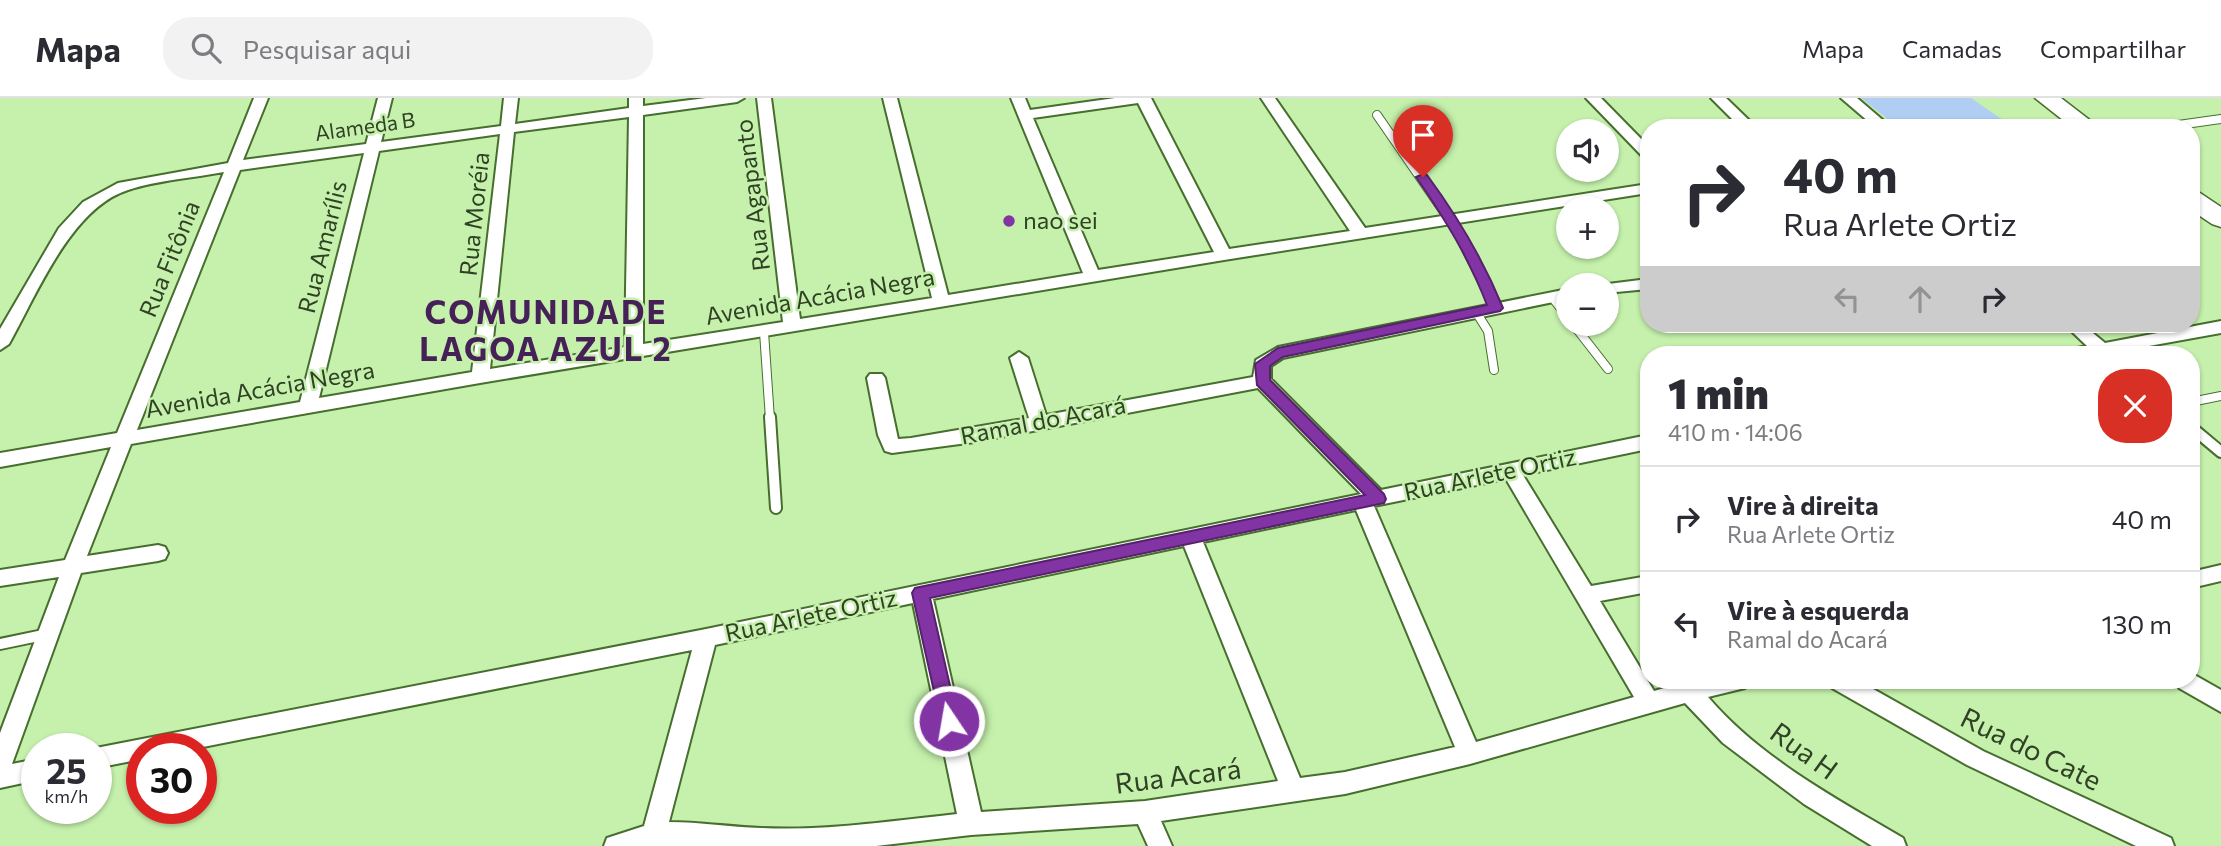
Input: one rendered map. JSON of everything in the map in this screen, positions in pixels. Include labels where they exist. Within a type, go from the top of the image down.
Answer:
[{"type":"main road","points":[[2046,98],[2076,119]]},
{"type":"main road","points":[[2200,204],[2221,219]]},
{"type":"street","name":"Rua Fitônia","points":[[0,764],[73,566],[261,98]]},
{"type":"street","name":"Rua Amarílis","points":[[308,407],[385,98]]},
{"type":"street","name":"Rua Moréia","points":[[480,377],[511,98]]},
{"type":"street","name":"Alameda B","points":[[0,344],[67,228],[88,205],[111,191],[135,183],[233,166],[507,129],[636,105],[737,98]]},
{"type":"street","name":"Rua Agapanto","points":[[764,98],[792,327]]},
{"type":"street","points":[[890,98],[941,302]]},
{"type":"street","points":[[1018,98],[1093,277]]},
{"type":"street","points":[[1025,115],[1143,98],[1224,255]]},
{"type":"street","points":[[1268,98],[1360,233]]},
{"type":"street","points":[[1593,98],[1640,146]]},
{"type":"street","points":[[1718,98],[1741,119]]},
{"type":"street","points":[[1848,98],[1874,119]]},
{"type":"street","points":[[634,353],[636,105]]},
{"type":"street","name":"Avenida Acácia Negra","points":[[0,460],[480,377],[1360,233],[1640,190]]},
{"type":"street","points":[[1619,287],[1640,285]]},
{"type":"street","points":[[1469,754],[1370,500],[1262,381],[1262,364],[1278,353],[1556,297]]},
{"type":"street","points":[[2200,331],[2221,327]]},
{"type":"street","points":[[2082,333],[2098,346]]},
{"type":"street","points":[[2117,346],[2188,333]]},
{"type":"street","points":[[1020,358],[1039,422]]},
{"type":"street","name":"Ramal do Acará","points":[[876,378],[887,435],[892,446],[924,443],[1262,381]]},
{"type":"street","name":"Rua Arlete Ortiz","points":[[112,755],[706,638],[1640,444]]},
{"type":"street","points":[[1511,471],[1640,687]]},
{"type":"street","points":[[1191,538],[1293,790]]},
{"type":"street","points":[[0,578],[158,553]]},
{"type":"street","points":[[2200,578],[2221,573]]},
{"type":"street","points":[[1586,595],[1640,585]]},
{"type":"street","points":[[921,593],[971,824]]},
{"type":"street","points":[[653,834],[706,638]]},
{"type":"street","points":[[1641,689],[1649,702]]},
{"type":"street","name":"Rua Acará","points":[[616,846],[653,834],[702,833],[761,840],[863,836],[971,824],[1144,812],[1345,782],[1469,754],[1699,689]]},
{"type":"street","name":"Rua do Cate","points":[[1854,689],[1975,758],[2162,846]]},
{"type":"street","points":[[2200,689],[2221,702]]},
{"type":"street","name":"Rua H","points":[[1689,691],[1717,722],[1801,790],[1894,846]]},
{"type":"street","points":[[0,777],[21,772]]},
{"type":"street","points":[[1144,812],[1160,846]]},
{"type":"lane","points":[[1377,115],[1453,219],[1479,266],[1496,308]]},
{"type":"lane","points":[[2200,122],[2221,119]]},
{"type":"lane","points":[[1476,312],[1488,331],[1494,370]]},
{"type":"lane","points":[[764,332],[776,508]]},
{"type":"lane","points":[[1582,336],[1608,369]]},
{"type":"lane","points":[[2200,400],[2221,396]]},
{"type":"lane","points":[[2200,434],[2221,452]]},
{"type":"lane","points":[[0,644],[49,634]]},
{"type":"building","points":[[1861,98],[1971,98],[2002,119],[1888,119]]},
{"type":"place","name":"nao sei","points":[[1009,221]]},
{"type":"district","name":"COMUNIDADE LAGOA AZUL 2","points":[[546,332]]},
{"type":"route","points":[[949,721],[921,593],[1378,499],[1262,381],[1262,364],[1278,353],[1496,308],[1479,266],[1453,219],[1423,177]]}]
